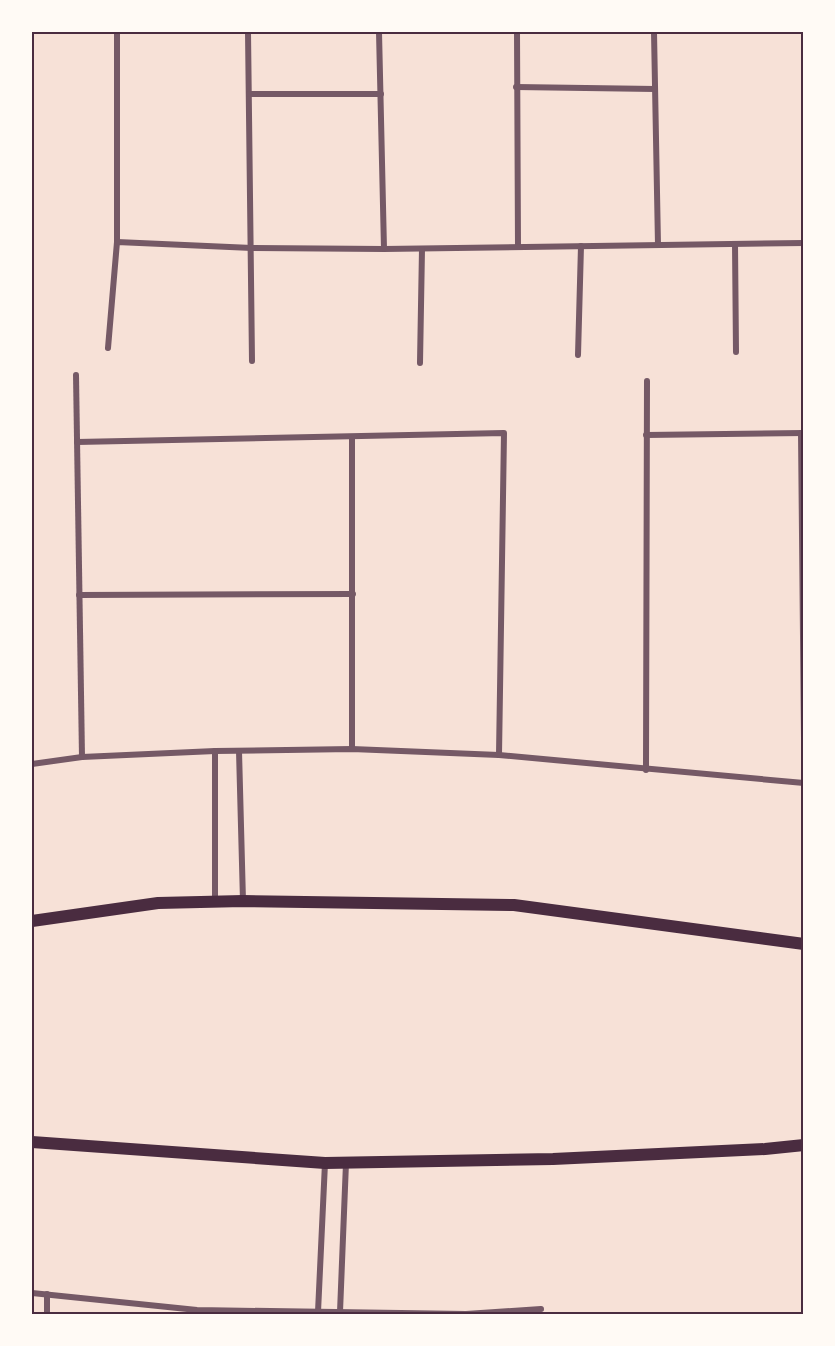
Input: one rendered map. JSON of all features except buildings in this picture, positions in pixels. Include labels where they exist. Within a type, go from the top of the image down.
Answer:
[{"type":"main road","points":[[32,921],[158,903],[243,901],[514,905],[804,944]]},
{"type":"main road","points":[[32,1142],[325,1163],[565,1158],[765,1149],[804,1144]]},
{"type":"street","points":[[108,348],[117,242],[117,32]]},
{"type":"street","points":[[248,32],[252,361]]},
{"type":"street","points":[[379,32],[384,249]]},
{"type":"street","points":[[517,32],[518,248]]},
{"type":"street","points":[[654,32],[658,245]]},
{"type":"street","points":[[516,87],[655,89]]},
{"type":"street","points":[[249,94],[381,94]]},
{"type":"street","points":[[117,242],[252,248],[384,249],[804,243]]},
{"type":"street","points":[[735,244],[736,352]]},
{"type":"street","points":[[578,355],[581,246]]},
{"type":"street","points":[[420,363],[422,249]]},
{"type":"street","points":[[76,375],[82,757]]},
{"type":"street","points":[[646,770],[647,381]]},
{"type":"street","points":[[77,442],[504,433],[500,755]]},
{"type":"street","points":[[646,435],[802,433],[804,736]]},
{"type":"street","points":[[352,438],[352,749]]},
{"type":"street","points":[[79,595],[352,594]]},
{"type":"street","points":[[32,764],[82,757],[215,751],[352,749],[500,755],[804,783]]},
{"type":"street","points":[[214,902],[215,751]]},
{"type":"street","points":[[239,751],[243,901]]},
{"type":"street","points":[[340,1312],[346,1162]]},
{"type":"street","points":[[318,1312],[325,1163]]},
{"type":"street","points":[[32,1293],[197,1312],[466,1314],[541,1309]]},
{"type":"street","points":[[47,1294],[47,1314]]}]
